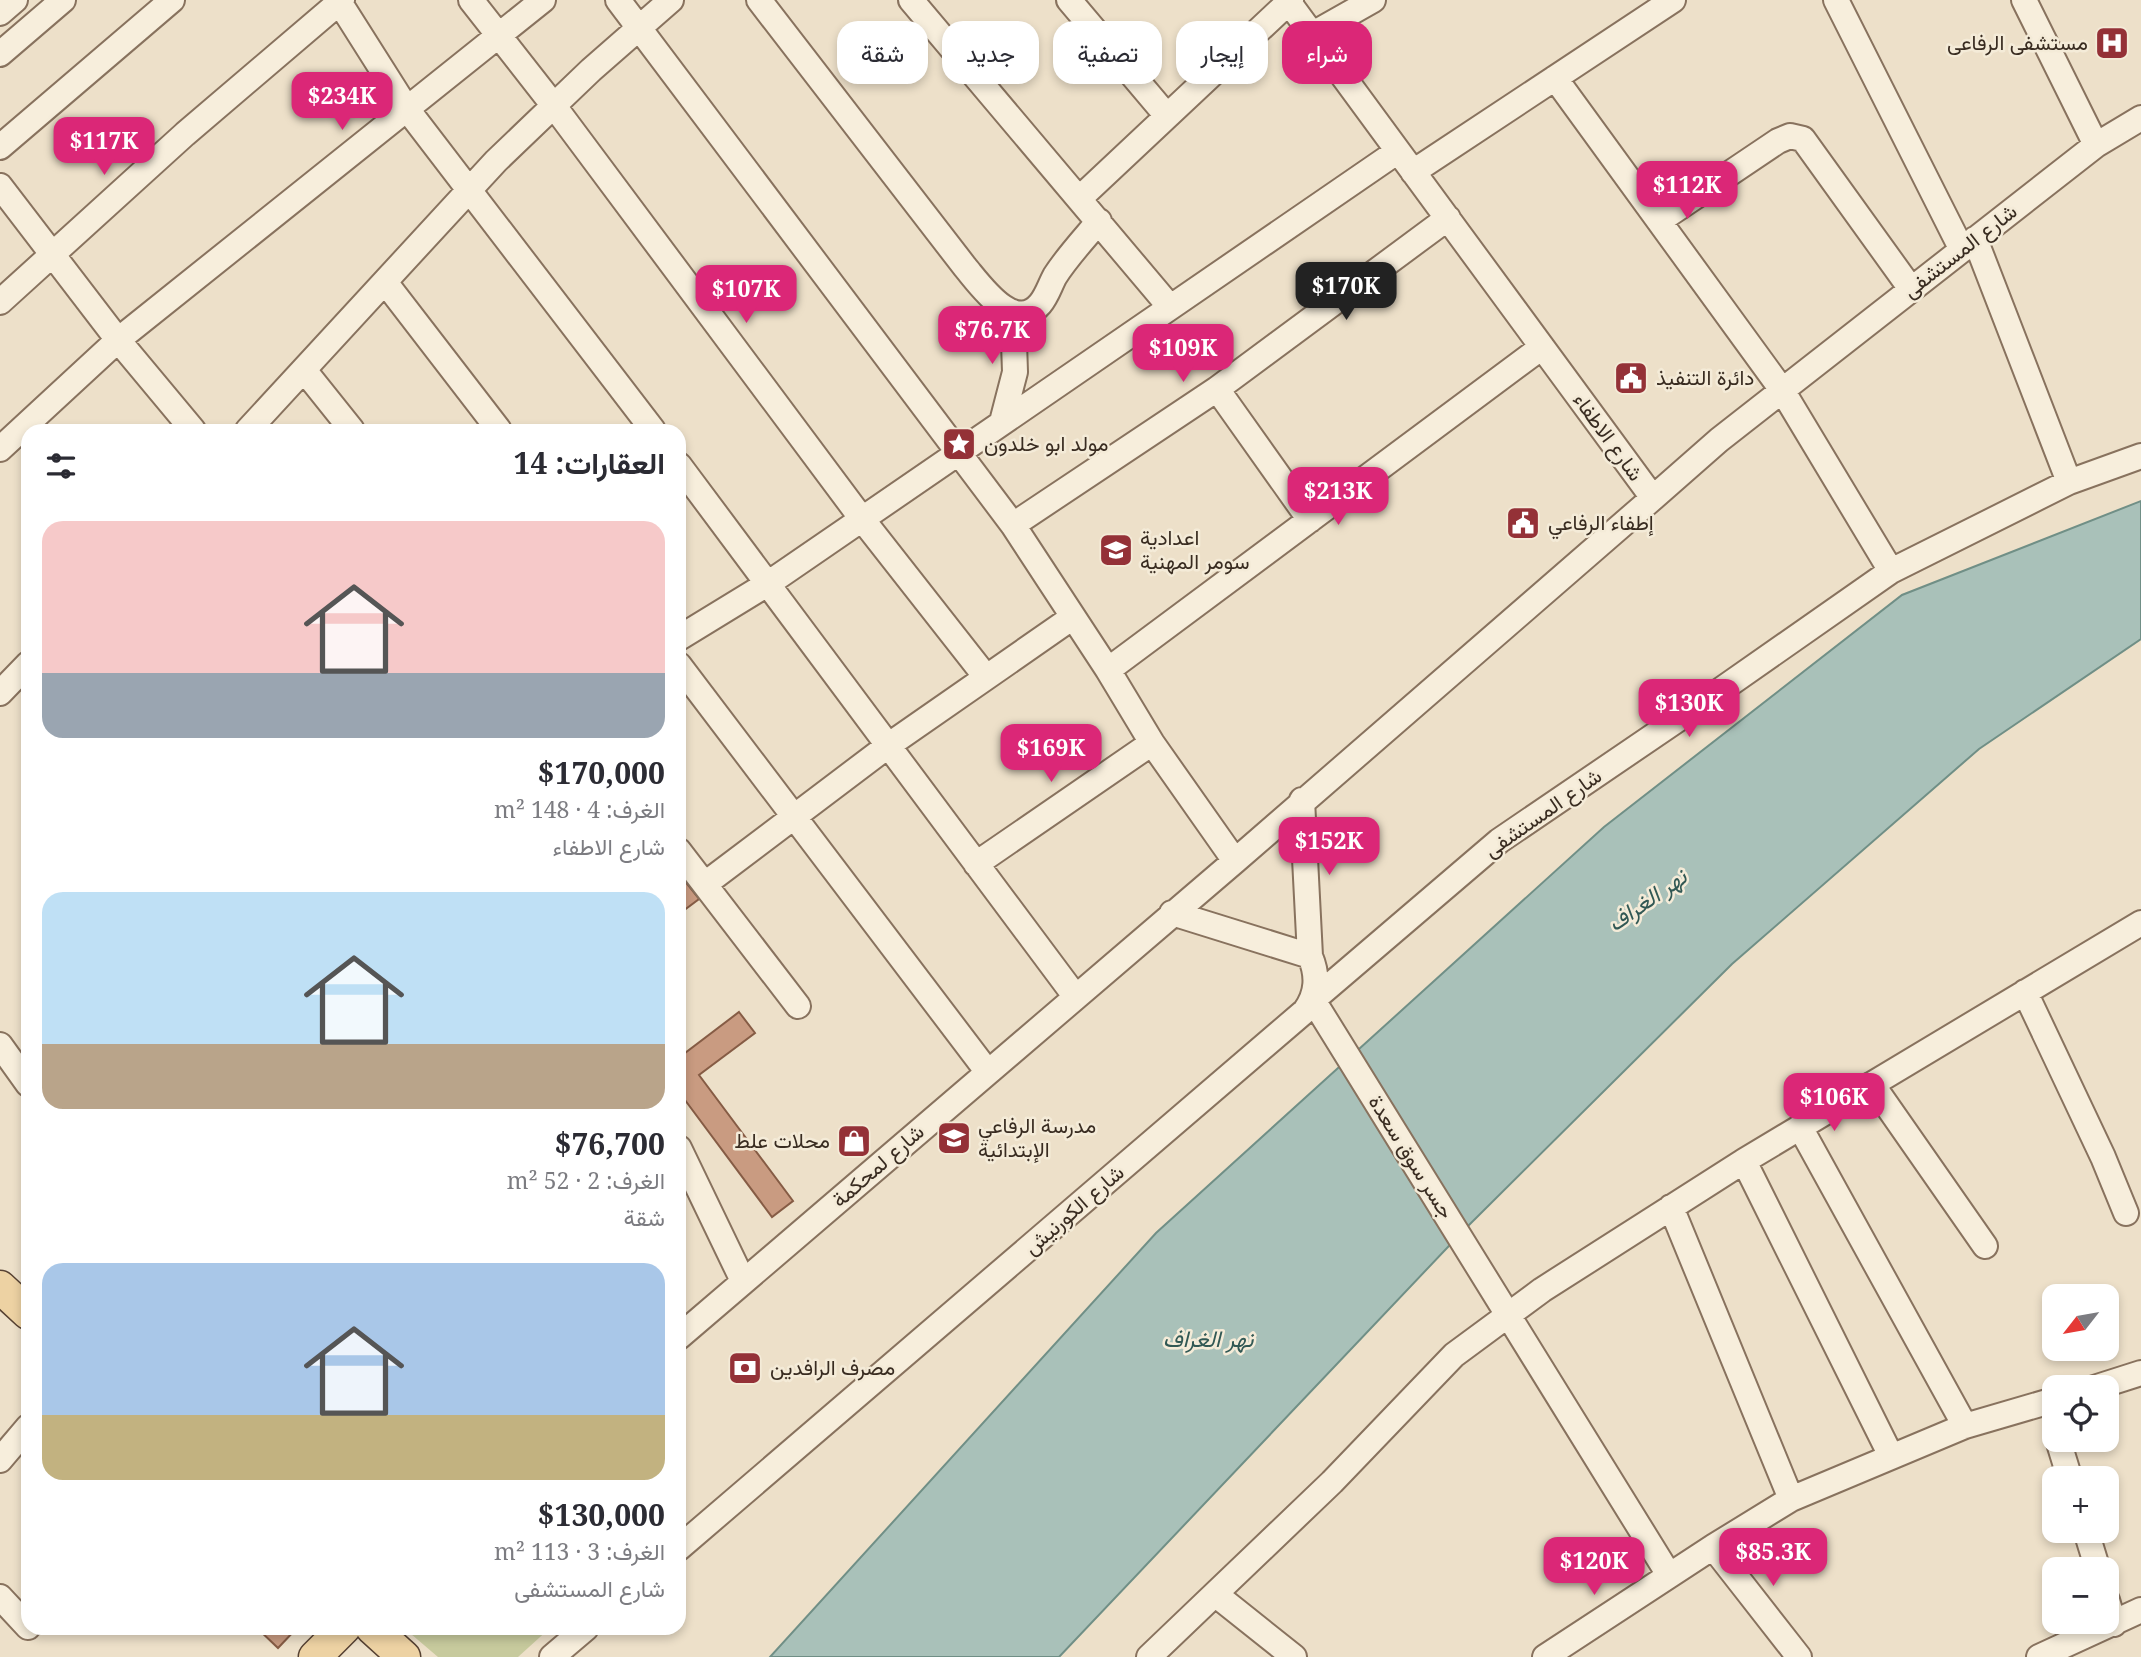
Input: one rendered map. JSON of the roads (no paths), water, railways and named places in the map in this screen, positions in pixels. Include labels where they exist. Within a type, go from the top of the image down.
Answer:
[{"type":"main road","points":[[1,1290],[21,1308]]},
{"type":"main road","points":[[315,1657],[337,1635]]},
{"type":"main road","points":[[380,1635],[404,1657]]},
{"type":"street","points":[[0,13],[15,0]]},
{"type":"street","points":[[0,54],[63,0]]},
{"type":"street","points":[[0,147],[172,0]]},
{"type":"street","points":[[471,0],[554,106],[862,519],[986,677]]},
{"type":"street","points":[[27,424],[118,340],[543,0]]},
{"type":"street","points":[[618,0],[1013,525],[1108,670],[1152,743],[1235,861]]},
{"type":"street","points":[[254,424],[470,190],[554,106],[671,0]]},
{"type":"street","points":[[759,0],[965,267],[986,292],[1013,313],[1034,311],[1042,302],[1055,275],[1099,221]]},
{"type":"street","points":[[911,0],[1170,307]]},
{"type":"street","points":[[1069,0],[1167,116]]},
{"type":"street","points":[[1335,21],[1373,0]]},
{"type":"street","points":[[1413,172],[1673,0]]},
{"type":"street","points":[[1836,0],[1968,245],[2068,482]]},
{"type":"street","points":[[2024,0],[2096,145]]},
{"type":"street","points":[[0,302],[185,134],[340,1],[407,109],[648,424]]},
{"type":"street","points":[[1080,198],[1289,1]]},
{"type":"street","name":"شارع الاطفاء","points":[[1289,1],[1303,21]]},
{"type":"street","points":[[1555,78],[1782,390],[1891,571]]},
{"type":"street","name":"شارع الاطفاء","points":[[1172,913],[1653,498],[1349,84]]},
{"type":"street","name":"شارع المستشفى","points":[[1653,498],[1719,440],[1911,289],[2096,145],[2141,118]]},
{"type":"street","points":[[1659,221],[1790,135],[1803,139],[1911,289]]},
{"type":"street","points":[[686,634],[769,583],[1398,151]]},
{"type":"street","points":[[0,186],[118,340],[188,424]]},
{"type":"street","points":[[1013,525],[1217,389],[1448,218]]},
{"type":"street","points":[[385,282],[494,424]]},
{"type":"street","points":[[1002,422],[1015,372],[1013,313]]},
{"type":"street","points":[[1108,670],[1542,347]]},
{"type":"street","points":[[304,370],[347,424]]},
{"type":"street","points":[[1217,389],[1310,520]]},
{"type":"street","points":[[0,449],[21,430]]},
{"type":"street","name":"شارع المستشفى","points":[[1313,1000],[1499,841],[1891,571],[2068,482],[2141,456]]},
{"type":"street","points":[[686,474],[1074,996]]},
{"type":"street","points":[[705,884],[889,745],[1073,617]]},
{"type":"street","points":[[0,693],[21,671]]},
{"type":"street","points":[[686,674],[987,1071]]},
{"type":"street","points":[[976,864],[1152,743]]},
{"type":"street","points":[[1302,800],[1310,956],[1316,979],[1313,1000]]},
{"type":"street","points":[[686,860],[797,1006]]},
{"type":"street","points":[[1172,913],[1310,956]]},
{"type":"street","name":"شارع لمحكمة","points":[[686,1331],[1172,913]]},
{"type":"street","points":[[1149,1657],[1332,1482],[1454,1355],[1542,1290],[1744,1161],[2141,923]]},
{"type":"street","points":[[2025,992],[2103,1157],[2126,1213]]},
{"type":"street","name":"جسر سوق سعدة","points":[[1313,1000],[1669,1575]]},
{"type":"street","name":"شارع الكورنيش","points":[[686,1536],[1295,1020],[1313,1000]]},
{"type":"street","points":[[10,1057],[21,1074]]},
{"type":"street","points":[[1872,1084],[1985,1246]]},
{"type":"street","points":[[1800,1127],[1965,1426]]},
{"type":"street","points":[[1744,1161],[1891,1456]]},
{"type":"street","points":[[686,1163],[743,1282]]},
{"type":"street","points":[[1671,1207],[1791,1499]]},
{"type":"street","points":[[2119,1380],[2141,1373]]},
{"type":"street","points":[[1545,1657],[1791,1499],[1965,1426],[2042,1403]]},
{"type":"street","points":[[0,1460],[21,1435]]},
{"type":"street","points":[[1713,1547],[1799,1657]]},
{"type":"street","points":[[1215,1594],[1294,1657]]},
{"type":"street","points":[[0,1597],[21,1619]]},
{"type":"street","points":[[2119,1621],[2141,1610]]},
{"type":"street","points":[[2039,1657],[2091,1634]]},
{"type":"street","points":[[552,1657],[578,1635]]},
{"type":"water","name":"نهر الغراف","points":[[2141,501],[2141,639],[1979,749],[1732,964],[1465,1229],[1059,1657],[770,1657],[1156,1233],[1604,827],[1902,595]]},
{"type":"place","name":"مستشفی الرفاعی","points":[[2112,43]]},
{"type":"place","name":"دائرة التنفيذ","points":[[1631,378]]},
{"type":"place","name":"مولد ابو خلدون","points":[[959,444]]},
{"type":"place","name":"إطفاء الرفاعي","points":[[1523,523]]},
{"type":"place","name":"اعدادية سومر المهنية","points":[[1116,550]]},
{"type":"place","name":"مدرسة الرفاعي الإبتدائية","points":[[954,1138]]},
{"type":"place","name":"محلات علط","points":[[854,1141]]},
{"type":"place","name":"مصرف الرافدين","points":[[745,1368]]}]
